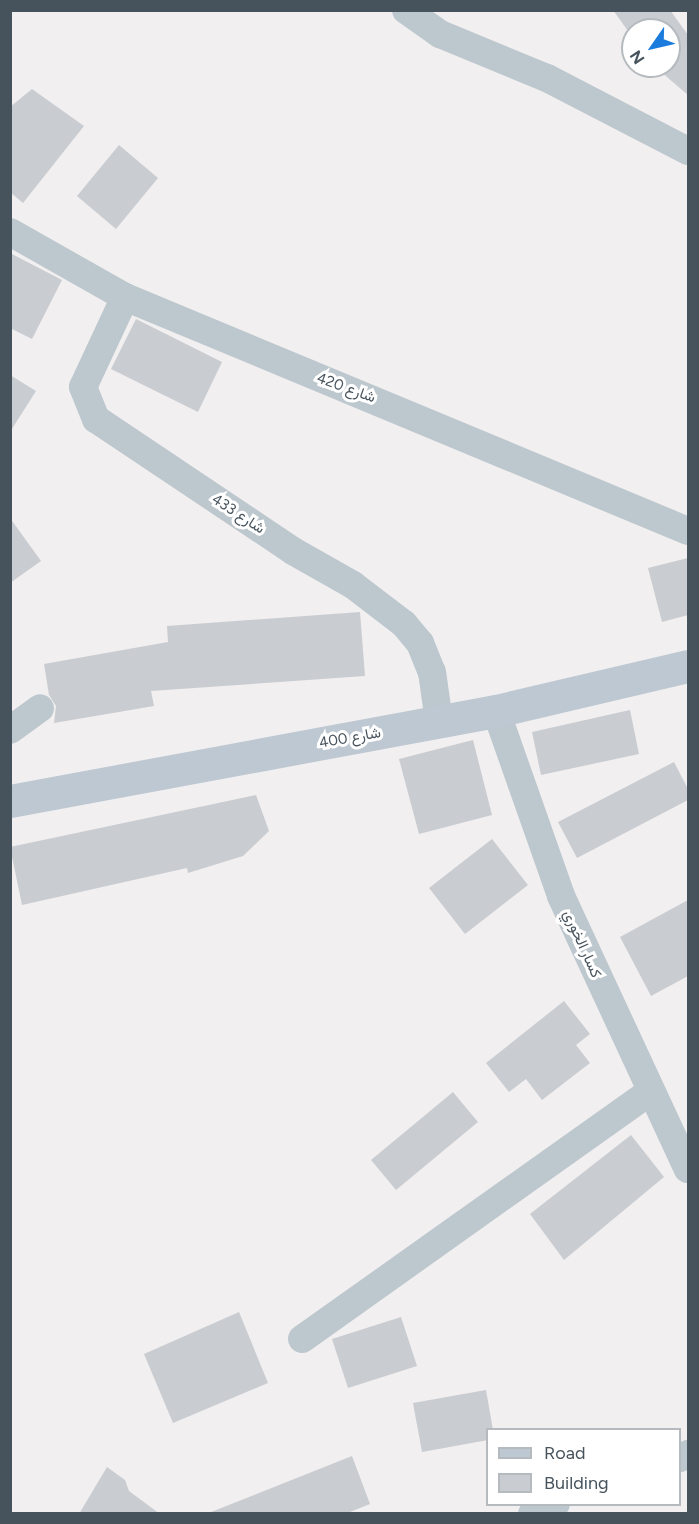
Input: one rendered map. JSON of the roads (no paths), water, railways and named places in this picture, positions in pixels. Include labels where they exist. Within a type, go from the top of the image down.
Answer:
[{"type":"main road","name":"شارع 400","points":[[10,801],[496,711],[688,666]]},
{"type":"street","points":[[406,10],[440,34],[547,78],[688,152]]},
{"type":"street","name":"شارع 420","points":[[10,232],[124,297],[688,531]]},
{"type":"street","name":"شارع 433","points":[[124,297],[84,387],[96,419],[293,551],[353,585],[404,624],[420,644],[432,672],[439,722]]},
{"type":"street","points":[[10,730],[40,708]]},
{"type":"street","name":"كسار الخوري","points":[[496,711],[561,896],[688,1170]]},
{"type":"street","points":[[302,1339],[651,1091]]},
{"type":"street","points":[[532,1514],[551,1506]]}]
